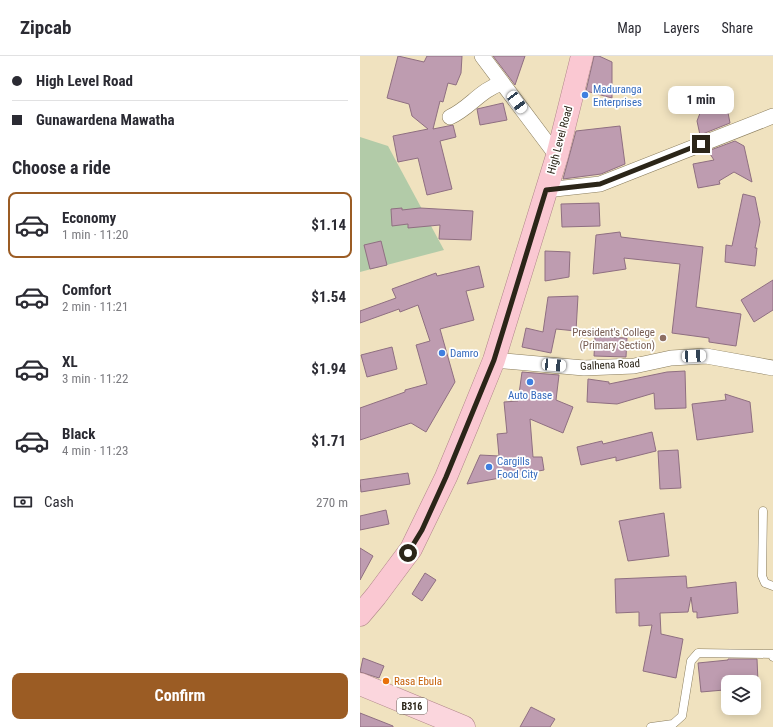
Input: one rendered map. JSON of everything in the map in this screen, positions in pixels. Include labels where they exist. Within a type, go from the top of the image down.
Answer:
[{"type":"highway","name":"High Level Road","points":[[360,615],[411,549],[422,530],[446,477],[494,360],[557,156],[582,56]]},
{"type":"main road","name":"B316","points":[[360,684],[464,727]]},
{"type":"street","points":[[482,56],[557,156]]},
{"type":"street","points":[[450,117],[457,113],[484,90],[502,83]]},
{"type":"street","points":[[546,190],[600,184],[773,116]]},
{"type":"street","name":"Galhena Road","points":[[494,360],[584,368],[634,366],[671,358],[706,356],[773,368]]},
{"type":"lane","points":[[763,511],[762,576],[765,583],[773,586]]},
{"type":"lane","points":[[651,727],[672,724],[682,716],[691,661],[698,654],[772,654],[773,657]]},
{"type":"green space","points":[[360,137],[388,146],[444,250],[360,272]]},
{"type":"building","points":[[398,56],[424,62],[427,56],[462,56],[461,73],[456,85],[448,83],[443,102],[440,101],[433,129],[453,125],[456,137],[440,141],[452,189],[427,195],[418,158],[398,162],[393,136],[428,129],[412,116],[409,104],[387,98]]},
{"type":"building","points":[[493,56],[525,56],[515,85]]},
{"type":"building","points":[[594,56],[599,56],[612,62],[612,98],[586,91]]},
{"type":"building","points":[[725,97],[730,123],[700,135],[697,121],[705,100]]},
{"type":"building","points":[[503,103],[507,120],[480,125],[477,109]]},
{"type":"building","points":[[620,126],[625,164],[601,174],[563,179],[576,131]]},
{"type":"building","points":[[735,141],[744,146],[752,182],[734,172],[719,181],[720,184],[698,188],[693,164],[714,160],[708,151]]},
{"type":"building","points":[[743,194],[755,197],[760,222],[755,248],[757,248],[755,266],[725,262],[726,245],[732,246]]},
{"type":"building","points":[[599,203],[600,226],[562,227],[561,204]]},
{"type":"building","points":[[402,208],[402,210],[420,208],[473,211],[471,240],[439,239],[440,225],[408,228],[408,224],[392,226],[391,209]]},
{"type":"building","points":[[620,232],[621,237],[703,247],[696,307],[741,314],[736,346],[709,342],[709,338],[672,333],[680,264],[624,258],[626,269],[593,274],[596,235]]},
{"type":"building","points":[[381,241],[387,265],[370,269],[364,245]]},
{"type":"building","points":[[545,251],[570,252],[569,277],[545,281]]},
{"type":"building","points":[[479,266],[484,287],[466,291],[474,320],[440,329],[455,382],[426,432],[411,423],[360,440],[360,408],[405,392],[405,390],[427,384],[416,345],[430,341],[418,305],[400,312],[399,309],[360,323],[360,311],[396,298],[392,289],[436,273],[437,276]]},
{"type":"building","points":[[773,280],[773,310],[754,322],[741,300]]},
{"type":"building","points":[[578,296],[576,331],[556,329],[551,353],[522,347],[526,328],[543,332],[548,297]]},
{"type":"building","points":[[595,337],[627,338],[626,357],[594,356]]},
{"type":"building","points":[[392,347],[397,369],[367,377],[361,355]]},
{"type":"building","points":[[685,371],[686,408],[655,409],[654,393],[617,404],[587,402],[588,379],[609,382],[609,384],[667,372]]},
{"type":"building","points":[[522,372],[559,375],[556,400],[573,407],[563,433],[530,419],[533,457],[542,457],[544,470],[467,484],[480,455],[499,456],[497,434],[507,433],[504,402],[518,401]]},
{"type":"building","points":[[725,394],[750,402],[753,432],[697,440],[692,404],[726,400]]},
{"type":"building","points":[[652,432],[656,451],[616,461],[616,457],[581,465],[577,447],[602,441],[603,444]]},
{"type":"building","points":[[678,450],[681,488],[660,489],[658,451]]},
{"type":"building","points":[[408,473],[410,484],[361,492],[360,480]]},
{"type":"building","points":[[386,510],[389,524],[360,530],[360,516]]},
{"type":"building","points":[[664,513],[669,556],[628,561],[619,521]]},
{"type":"building","points":[[360,548],[373,556],[360,580]]},
{"type":"building","points":[[425,573],[436,580],[422,601],[412,594]]},
{"type":"building","points":[[686,576],[687,588],[736,582],[738,613],[697,618],[697,612],[693,612],[691,597],[688,612],[660,613],[661,634],[683,639],[676,678],[643,671],[652,625],[639,626],[639,612],[616,613],[615,579]]},
{"type":"building","points":[[363,658],[384,666],[379,678],[360,672]]},
{"type":"building","points":[[757,659],[758,675],[721,675],[721,690],[701,692],[698,663]]},
{"type":"building","points":[[531,707],[555,719],[550,727],[520,727]]},
{"type":"building","points":[[360,713],[393,726],[393,727],[360,727]]},
{"type":"place","name":"Maduranga Enterprises","points":[[585,95]]},
{"type":"place","name":"President's College (Primary Section)","points":[[663,338]]},
{"type":"place","name":"Damro","points":[[442,353]]},
{"type":"place","name":"Auto Base","points":[[530,382]]},
{"type":"place","name":"Cargills Food City","points":[[489,467]]},
{"type":"place","name":"Rasa Ebula","points":[[386,681]]},
{"type":"route","points":[[408,553],[422,530],[446,477],[494,360],[546,190],[600,184],[701,144]]}]
